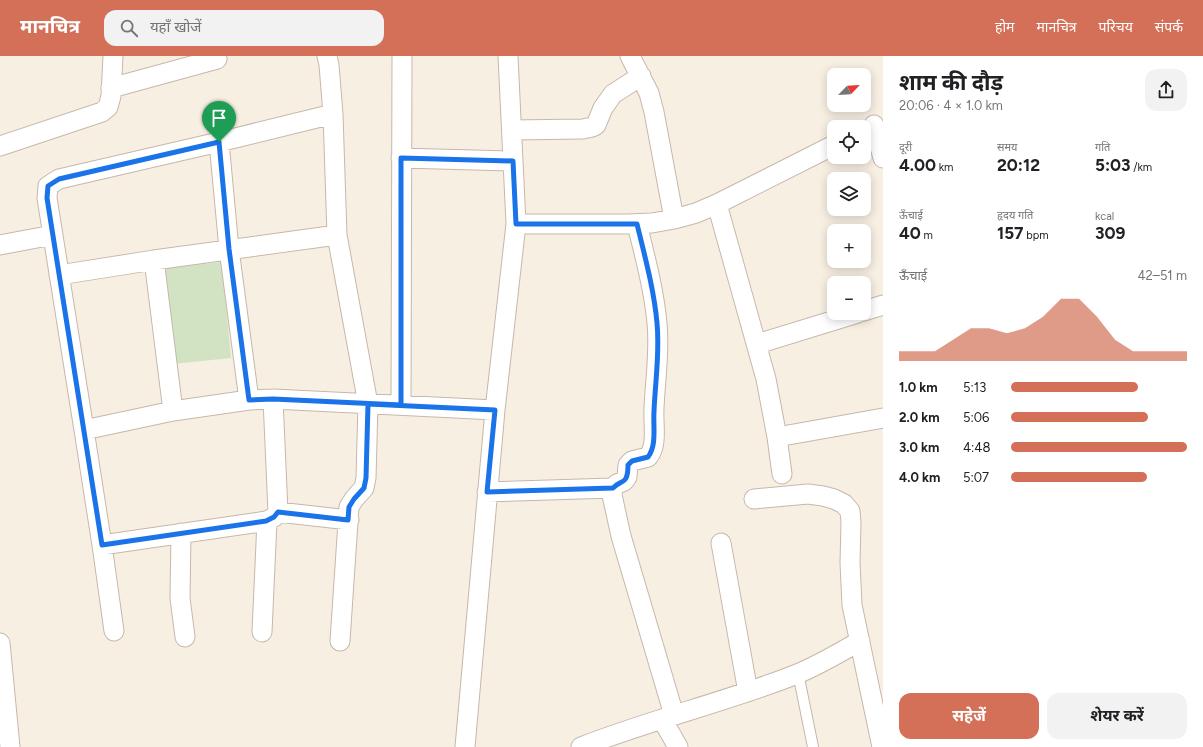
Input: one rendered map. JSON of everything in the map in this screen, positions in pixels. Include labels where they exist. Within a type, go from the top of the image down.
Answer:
[{"type":"street","points":[[0,146],[102,112],[108,107],[113,56]]},
{"type":"street","points":[[327,56],[333,114],[337,235],[368,404],[366,478],[364,488],[349,507],[340,641]]},
{"type":"street","points":[[401,405],[402,56]]},
{"type":"street","points":[[465,747],[487,492],[516,224],[508,56]]},
{"type":"street","points":[[630,56],[649,93],[654,112],[674,219]]},
{"type":"street","points":[[111,88],[217,59]]},
{"type":"street","points":[[512,130],[583,129],[592,127],[596,124],[607,101],[613,94],[641,76]]},
{"type":"street","points":[[114,631],[102,545],[47,198],[48,186],[59,179],[333,114]]},
{"type":"street","points":[[874,125],[883,158]]},
{"type":"street","points":[[219,142],[229,249],[249,400]]},
{"type":"street","points":[[516,224],[637,224],[674,219],[696,213],[717,204],[827,149]]},
{"type":"street","points":[[401,158],[513,161]]},
{"type":"street","points":[[717,204],[757,344],[771,402],[782,474]]},
{"type":"street","points":[[637,224],[654,297],[657,325],[657,366],[654,394],[654,448],[648,457],[632,461],[628,465],[627,477],[624,481],[617,484],[613,488],[612,495],[621,536],[668,717],[678,747]]},
{"type":"street","points":[[0,245],[53,235]]},
{"type":"street","points":[[59,275],[229,249],[337,235]]},
{"type":"street","points":[[154,260],[172,411]]},
{"type":"street","points":[[871,309],[883,305]]},
{"type":"street","points":[[757,344],[835,320]]},
{"type":"street","points":[[84,430],[172,411],[249,400],[273,399],[495,410]]},
{"type":"street","points":[[262,632],[272,516],[273,399]]},
{"type":"street","points":[[777,437],[883,418]]},
{"type":"street","points":[[487,492],[613,488]]},
{"type":"street","points":[[754,499],[808,494],[834,499],[844,504],[850,511],[852,522],[850,563],[852,605],[882,747]]},
{"type":"street","points":[[102,545],[181,534],[272,516],[348,520]]},
{"type":"street","points":[[181,534],[180,598],[185,637]]},
{"type":"street","points":[[721,543],[748,692]]},
{"type":"street","points":[[581,747],[798,674],[860,642]]},
{"type":"street","points":[[0,643],[10,747]]},
{"type":"lane","points":[[798,674],[813,747]]},
{"type":"green space","points":[[222,262],[231,358],[173,364],[163,268]]},
{"type":"route","points":[[219,142],[229,249],[249,400],[273,399],[401,405],[401,158],[513,161],[516,224],[637,224],[654,297],[657,325],[657,366],[653,415],[654,448],[652,453],[648,457],[632,461],[628,465],[627,477],[624,481],[617,484],[613,488],[487,492],[495,410],[368,404],[366,478],[364,488],[349,507],[348,520],[278,512],[274,517],[266,521],[102,545],[47,198],[48,186],[59,179],[219,142]]}]
